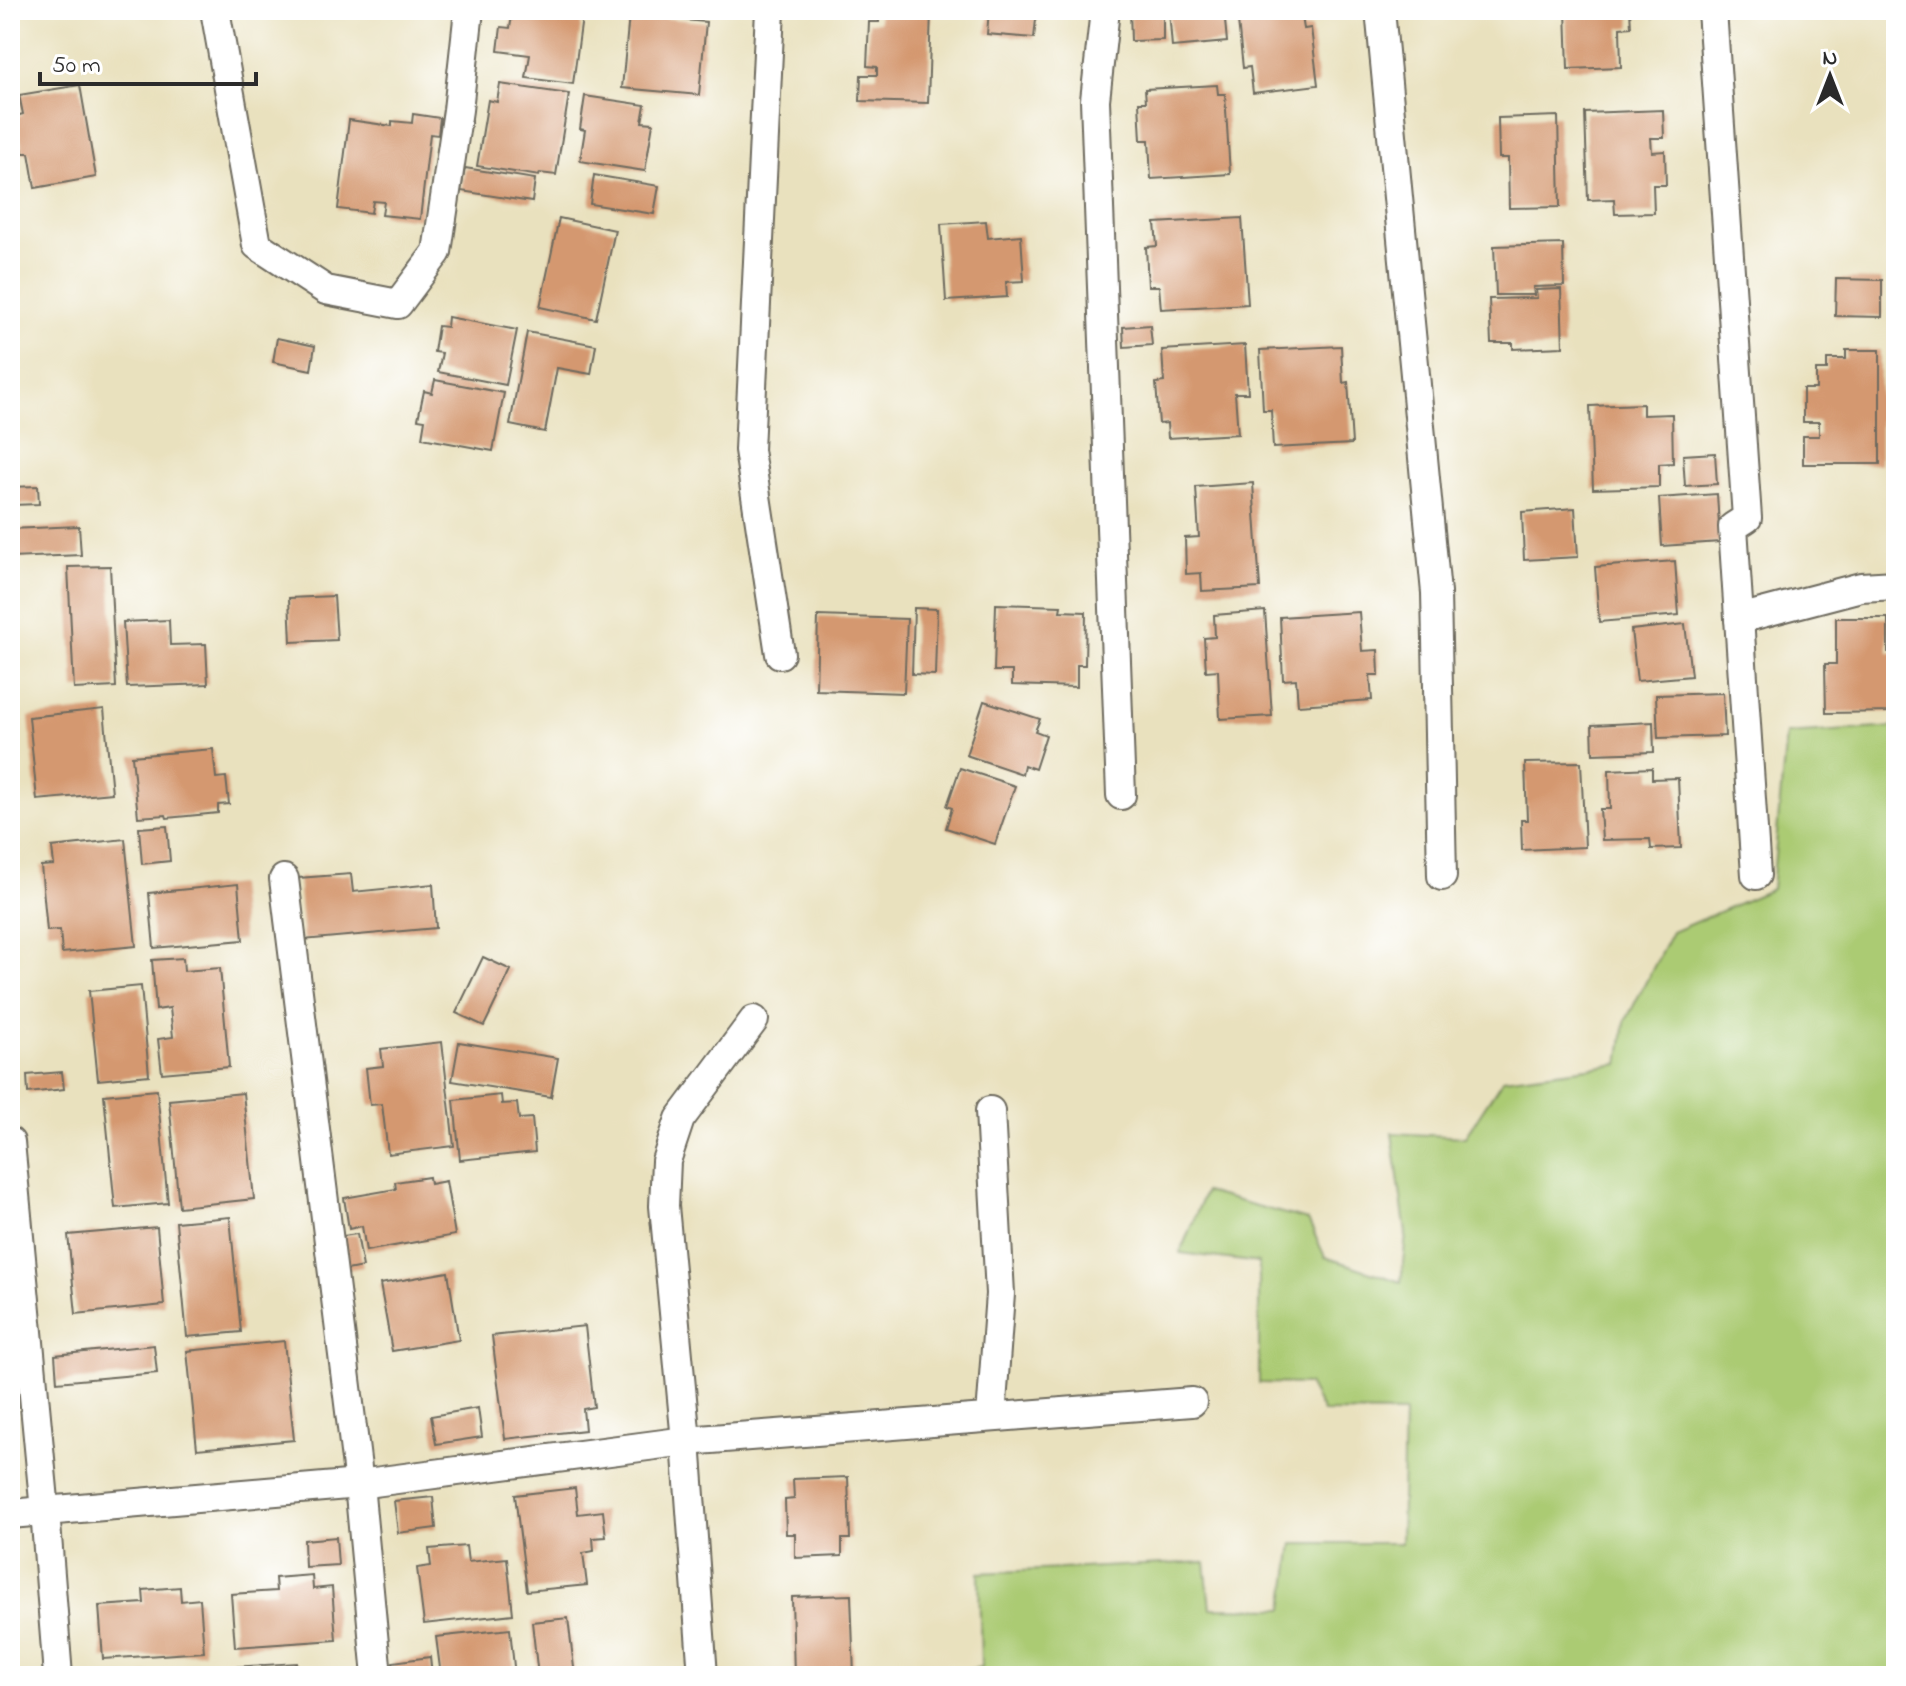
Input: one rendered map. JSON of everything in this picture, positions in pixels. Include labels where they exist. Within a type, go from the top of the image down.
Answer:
[{"type":"street","points":[[215,10],[257,245],[326,290],[398,304],[437,252],[469,10]]},
{"type":"street","points":[[770,10],[749,450],[780,654]]},
{"type":"street","points":[[1105,10],[1095,100],[1121,795]]},
{"type":"street","points":[[1380,10],[1436,593],[1442,876]]},
{"type":"street","points":[[1712,10],[1747,518],[1733,527],[1756,875]]},
{"type":"street","points":[[1739,619],[1861,587],[1896,585]]},
{"type":"street","points":[[284,879],[359,1484],[377,1676]]},
{"type":"street","points":[[703,1676],[686,1441],[664,1206],[666,1161],[680,1119],[754,1020]]},
{"type":"street","points":[[990,1111],[1000,1294],[991,1417]]},
{"type":"street","points":[[10,1142],[58,1676]]},
{"type":"street","points":[[10,1514],[359,1484],[686,1441],[1192,1402]]},
{"type":"green space","points":[[1896,727],[1896,1676],[942,1676],[981,1667],[979,1573],[1205,1562],[1210,1608],[1284,1609],[1293,1543],[1401,1543],[1404,1413],[1323,1412],[1308,1384],[1259,1383],[1259,1263],[1180,1253],[1205,1192],[1308,1220],[1325,1257],[1401,1282],[1406,1234],[1392,1133],[1465,1137],[1503,1079],[1619,1064],[1625,1022],[1672,932],[1772,889],[1786,734]]},
{"type":"building","points":[[513,10],[583,10],[573,84],[526,78],[530,55],[498,51],[501,27],[510,28]]},
{"type":"building","points":[[879,10],[931,10],[928,103],[860,101],[861,75],[877,75],[877,67],[867,66],[869,22],[879,22]]},
{"type":"building","points":[[989,10],[1037,10],[1034,38],[987,34]]},
{"type":"building","points":[[1130,10],[1163,10],[1163,40],[1131,41]]},
{"type":"building","points":[[1169,10],[1224,10],[1227,42],[1172,47]]},
{"type":"building","points":[[1301,10],[1304,29],[1311,28],[1318,85],[1253,93],[1250,67],[1243,68],[1237,12]]},
{"type":"building","points":[[1566,10],[1630,10],[1631,27],[1620,28],[1621,67],[1568,69]]},
{"type":"building","points":[[629,15],[706,22],[699,95],[622,88]]},
{"type":"building","points":[[500,84],[569,94],[556,175],[540,173],[539,176],[477,166],[488,100],[497,102]]},
{"type":"building","points":[[80,85],[96,177],[35,188],[29,153],[23,153],[16,116],[23,114],[19,95]]},
{"type":"building","points":[[1217,85],[1218,94],[1225,94],[1230,174],[1151,179],[1149,140],[1141,140],[1139,102],[1146,102],[1145,89]]},
{"type":"building","points":[[585,96],[645,105],[642,122],[653,123],[645,171],[580,161],[585,130],[580,129]]},
{"type":"building","points":[[1663,110],[1664,138],[1651,138],[1652,152],[1665,151],[1666,185],[1653,185],[1654,213],[1615,214],[1614,199],[1588,200],[1585,113]]},
{"type":"building","points":[[413,114],[440,118],[438,135],[430,134],[420,219],[382,215],[384,202],[373,201],[371,213],[338,209],[349,120],[392,126],[392,121],[412,123]]},
{"type":"building","points":[[1558,116],[1560,207],[1509,208],[1508,158],[1499,158],[1498,118]]},
{"type":"building","points":[[465,168],[535,179],[532,202],[461,191]]},
{"type":"building","points":[[594,175],[659,186],[654,214],[590,204]]},
{"type":"building","points":[[559,218],[615,230],[596,319],[540,307]]},
{"type":"building","points":[[1242,218],[1248,304],[1161,309],[1159,286],[1148,286],[1146,247],[1157,246],[1155,223]]},
{"type":"building","points":[[986,221],[988,238],[1021,235],[1024,281],[1006,282],[1007,297],[946,301],[941,224]]},
{"type":"building","points":[[1563,244],[1564,286],[1533,287],[1534,295],[1496,295],[1494,246]]},
{"type":"building","points":[[1836,279],[1882,280],[1882,317],[1835,316]]},
{"type":"building","points":[[1561,289],[1563,347],[1513,349],[1513,343],[1491,343],[1489,299],[1537,298],[1536,290]]},
{"type":"building","points":[[448,317],[517,330],[506,385],[438,372],[442,353],[434,352],[438,326],[447,327]]},
{"type":"building","points":[[1150,325],[1152,345],[1124,347],[1123,327]]},
{"type":"building","points":[[527,332],[596,345],[591,374],[557,368],[545,432],[510,425]]},
{"type":"building","points":[[277,338],[315,346],[311,370],[273,362]]},
{"type":"building","points":[[1245,345],[1248,393],[1235,393],[1238,434],[1168,438],[1167,423],[1159,424],[1156,383],[1164,382],[1162,350]]},
{"type":"building","points":[[1341,346],[1343,383],[1348,382],[1352,444],[1273,448],[1271,410],[1263,410],[1260,350]]},
{"type":"building","points":[[1846,350],[1880,350],[1880,464],[1803,464],[1803,436],[1819,436],[1819,422],[1803,422],[1803,389],[1816,389],[1816,370],[1827,370],[1827,359],[1846,359]]},
{"type":"building","points":[[435,380],[504,393],[493,451],[422,438],[425,420],[418,419],[424,391],[432,393]]},
{"type":"building","points":[[1643,404],[1643,415],[1672,414],[1673,463],[1659,464],[1659,487],[1593,489],[1590,406]]},
{"type":"building","points":[[1715,453],[1717,484],[1685,486],[1683,455]]},
{"type":"building","points":[[1253,483],[1260,588],[1202,591],[1201,573],[1186,574],[1185,538],[1199,537],[1196,487]]},
{"type":"building","points":[[38,486],[39,504],[12,505],[11,487]]},
{"type":"building","points":[[1717,494],[1720,542],[1662,546],[1659,498]]},
{"type":"building","points":[[1575,508],[1578,557],[1524,560],[1522,512]]},
{"type":"building","points":[[79,526],[81,555],[10,558],[10,529]]},
{"type":"building","points":[[1675,561],[1679,615],[1599,622],[1595,567]]},
{"type":"building","points":[[110,566],[116,687],[74,689],[68,567]]},
{"type":"building","points":[[334,596],[337,640],[291,642],[289,598]]},
{"type":"building","points":[[996,604],[1061,606],[1060,611],[1086,612],[1085,665],[1077,665],[1077,687],[1012,685],[1012,671],[994,671]]},
{"type":"building","points":[[914,608],[937,609],[935,675],[912,674]]},
{"type":"building","points":[[1265,611],[1272,716],[1220,719],[1218,670],[1206,671],[1204,638],[1215,637],[1214,615]]},
{"type":"building","points":[[1359,612],[1362,651],[1378,650],[1379,675],[1370,675],[1372,700],[1298,705],[1296,679],[1283,680],[1280,617]]},
{"type":"building","points":[[818,616],[907,619],[904,693],[816,690]]},
{"type":"building","points":[[1836,618],[1888,618],[1888,652],[1896,652],[1896,712],[1826,713],[1825,664],[1836,664]]},
{"type":"building","points":[[169,620],[170,645],[206,644],[208,684],[127,687],[123,622]]},
{"type":"building","points":[[1685,624],[1691,676],[1637,681],[1631,630]]},
{"type":"building","points":[[1723,693],[1725,736],[1658,738],[1656,695]]},
{"type":"building","points":[[984,701],[1040,719],[1035,731],[1046,735],[1035,769],[1024,765],[1022,774],[966,755]]},
{"type":"building","points":[[104,709],[112,793],[37,800],[29,717]]},
{"type":"building","points":[[1653,722],[1654,752],[1593,754],[1592,725]]},
{"type":"building","points":[[213,749],[216,778],[226,777],[229,804],[218,805],[218,813],[167,818],[166,815],[138,817],[132,756]]},
{"type":"building","points":[[1581,762],[1585,847],[1522,850],[1521,820],[1527,820],[1525,763]]},
{"type":"building","points":[[960,768],[1015,786],[995,844],[946,828],[952,808],[947,806]]},
{"type":"building","points":[[1652,768],[1652,779],[1678,778],[1681,848],[1651,849],[1650,839],[1602,840],[1600,809],[1610,809],[1609,770]]},
{"type":"building","points":[[167,826],[170,861],[142,864],[139,828]]},
{"type":"building","points":[[125,839],[136,946],[62,953],[60,930],[47,931],[41,866],[54,865],[52,847]]},
{"type":"building","points":[[351,874],[353,892],[433,884],[436,928],[303,940],[298,878]]},
{"type":"building","points":[[238,884],[243,940],[154,948],[149,893]]},
{"type":"building","points":[[483,957],[511,970],[484,1026],[456,1013]]},
{"type":"building","points":[[183,958],[184,971],[220,968],[229,1067],[162,1073],[158,1039],[173,1037],[170,1008],[156,1010],[152,960]]},
{"type":"building","points":[[141,986],[149,1075],[98,1080],[89,991]]},
{"type":"building","points":[[442,1042],[454,1146],[388,1154],[382,1104],[370,1105],[366,1068],[383,1066],[381,1049]]},
{"type":"building","points":[[459,1042],[558,1058],[551,1097],[452,1081]]},
{"type":"building","points":[[62,1072],[64,1089],[28,1093],[27,1075]]},
{"type":"building","points":[[157,1090],[168,1203],[115,1208],[104,1095]]},
{"type":"building","points":[[243,1093],[254,1199],[179,1207],[169,1100]]},
{"type":"building","points":[[501,1095],[502,1104],[517,1103],[519,1119],[532,1118],[535,1152],[460,1160],[454,1100]]},
{"type":"building","points":[[429,1177],[430,1184],[446,1181],[455,1235],[366,1251],[362,1226],[349,1229],[344,1198],[396,1189],[395,1182]]},
{"type":"building","points":[[230,1217],[241,1332],[187,1337],[176,1222]]},
{"type":"building","points":[[157,1227],[164,1305],[76,1314],[68,1235]]},
{"type":"building","points":[[357,1234],[363,1267],[336,1272],[330,1238]]},
{"type":"building","points":[[448,1272],[459,1340],[392,1351],[380,1284]]},
{"type":"building","points":[[585,1326],[594,1407],[583,1409],[585,1430],[505,1439],[492,1336]]},
{"type":"building","points":[[284,1341],[294,1440],[197,1449],[187,1351]]},
{"type":"building","points":[[154,1345],[157,1373],[57,1382],[55,1355]]},
{"type":"building","points":[[12,1366],[15,1397],[10,1397]]},
{"type":"building","points":[[478,1408],[482,1437],[436,1444],[431,1416]]},
{"type":"building","points":[[848,1477],[850,1539],[842,1539],[842,1556],[795,1558],[795,1534],[786,1534],[785,1500],[794,1499],[793,1479]]},
{"type":"building","points":[[575,1488],[578,1514],[603,1511],[606,1537],[593,1538],[594,1551],[583,1553],[587,1585],[527,1591],[515,1495]]},
{"type":"building","points":[[433,1497],[436,1528],[398,1533],[394,1501]]},
{"type":"building","points":[[336,1537],[338,1565],[305,1567],[304,1540]]},
{"type":"building","points":[[466,1546],[468,1562],[507,1558],[513,1614],[424,1624],[417,1568],[431,1566],[429,1549]]},
{"type":"building","points":[[312,1575],[313,1589],[332,1587],[336,1640],[235,1647],[231,1594],[276,1591],[275,1578]]},
{"type":"building","points":[[180,1587],[181,1601],[200,1599],[204,1652],[103,1659],[99,1606],[144,1603],[143,1590]]},
{"type":"building","points":[[851,1595],[854,1676],[794,1676],[792,1597]]},
{"type":"building","points":[[568,1618],[575,1676],[538,1676],[532,1622]]},
{"type":"building","points":[[510,1629],[515,1676],[441,1676],[436,1637]]},
{"type":"building","points":[[12,1655],[14,1676],[10,1676]]},
{"type":"building","points":[[430,1657],[432,1676],[395,1676],[393,1662]]},
{"type":"building","points":[[297,1663],[298,1676],[233,1676],[233,1667]]},
{"type":"building","points":[[212,1668],[212,1676],[143,1676],[143,1674]]}]
